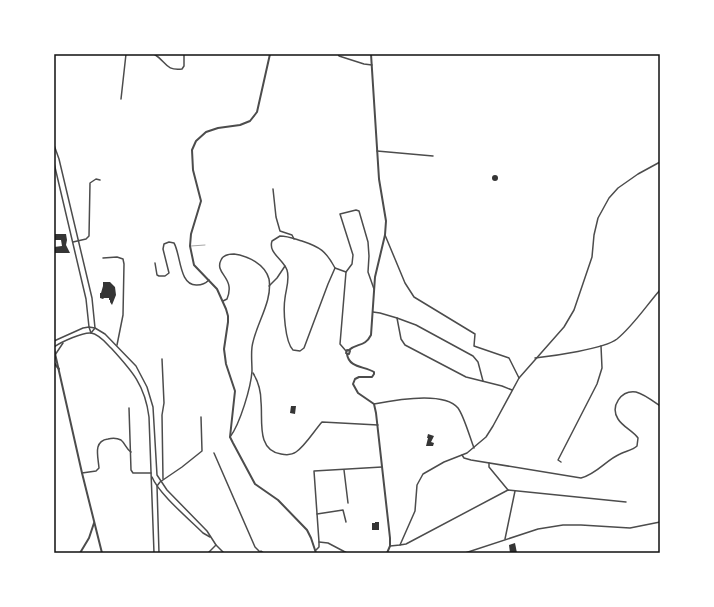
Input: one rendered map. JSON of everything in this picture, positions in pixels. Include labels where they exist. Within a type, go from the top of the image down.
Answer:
[{"type":"street","points":[[121,99],[126,54]]},
{"type":"street","points":[[154,54],[160,57],[168,68],[176,70],[182,69],[184,66],[184,54]]},
{"type":"street","points":[[270,54],[257,112],[250,121],[240,125],[218,128],[206,132],[196,141],[192,150],[193,170],[201,201],[191,234],[190,246],[194,265],[217,289],[226,309],[228,322],[224,349],[226,364],[235,391],[230,437],[255,484],[278,500],[307,530],[315,552]]},
{"type":"street","points":[[338,54],[339,56],[372,66]]},
{"type":"street","points":[[347,352],[351,348],[364,344],[371,335],[375,277],[385,235],[386,221],[379,179],[371,54]]},
{"type":"street","points":[[54,145],[92,298],[95,328],[91,333],[81,335],[54,348],[82,473],[102,553]]},
{"type":"street","points":[[377,151],[433,156]]},
{"type":"street","points":[[400,545],[415,511],[419,480],[423,474],[474,448],[486,437],[494,426],[519,378],[564,326],[574,310],[592,257],[594,235],[598,218],[609,198],[618,188],[638,174],[660,162]]},
{"type":"street","points":[[54,163],[79,267],[88,314],[88,327],[91,333],[105,342],[131,370],[141,388],[148,408],[154,553]]},
{"type":"street","points":[[72,242],[86,239],[89,236],[90,183],[96,179],[100,180]]},
{"type":"street","points":[[273,189],[276,217],[280,231],[292,235],[294,239]]},
{"type":"street","points":[[63,203],[69,202]]},
{"type":"street","points":[[374,289],[369,275],[368,242],[359,211],[356,210],[340,214],[353,255],[352,264],[346,272],[340,344],[347,352],[350,362],[354,365],[368,368],[374,372],[372,377],[359,377],[355,379],[353,384],[358,394],[374,404],[428,397],[449,402],[460,411],[474,448]]},
{"type":"street","points":[[385,235],[405,283],[414,297],[475,334],[474,346],[510,358],[519,378]]},
{"type":"street","points":[[335,268],[304,348],[297,352],[289,345],[284,306],[288,277],[285,266],[272,252],[271,245],[275,238],[280,236],[317,246],[335,268],[346,272]]},
{"type":"street","points":[[155,263],[157,275],[165,276],[169,273],[164,244],[169,242],[174,243],[177,248],[184,278],[191,284],[197,285],[204,284],[208,280]]},
{"type":"street","points":[[223,301],[227,299],[230,286],[222,272],[220,264],[221,259],[228,254],[246,257],[260,265],[269,279],[267,301],[252,346],[252,371],[249,391],[236,428],[230,437]]},
{"type":"street","points":[[103,258],[117,257],[123,259],[124,264],[123,315],[117,345]]},
{"type":"street","points":[[79,267],[84,266]]},
{"type":"street","points":[[269,287],[285,266]]},
{"type":"street","points":[[535,358],[601,346],[616,340],[660,290]]},
{"type":"street","points":[[372,312],[397,318],[416,325],[473,356],[478,362],[483,381]]},
{"type":"street","points":[[88,314],[94,314]]},
{"type":"street","points":[[397,318],[401,340],[405,345],[466,377],[512,390]]},
{"type":"street","points":[[54,341],[88,327],[95,328],[117,345],[131,360],[139,371],[151,399],[154,417],[156,471],[160,482],[207,531],[210,537],[224,553]]},
{"type":"street","points":[[105,342],[109,338]]},
{"type":"street","points":[[55,356],[64,342]]},
{"type":"street","points":[[561,462],[558,460],[597,384],[602,368],[601,346]]},
{"type":"street","points":[[162,359],[164,404],[162,415],[163,479]]},
{"type":"street","points":[[127,365],[131,360]]},
{"type":"street","points":[[54,363],[59,370]]},
{"type":"street","points":[[252,371],[256,378],[261,401],[263,439],[268,448],[276,453],[287,455],[296,453],[322,422],[378,425]]},
{"type":"street","points":[[462,455],[464,458],[489,463],[576,478],[586,477],[612,458],[634,449],[637,446],[638,438],[622,423],[616,414],[616,405],[621,397],[630,392],[638,393],[660,406]]},
{"type":"street","points":[[374,404],[378,425],[390,538],[390,546],[387,553]]},
{"type":"street","points":[[129,408],[131,470],[133,473],[150,472]]},
{"type":"street","points":[[149,417],[154,417]]},
{"type":"street","points":[[159,553],[157,486],[163,479],[182,467],[202,451],[201,417]]},
{"type":"street","points":[[82,473],[96,471],[99,468],[98,445],[102,440],[118,438],[124,442],[128,450],[131,452]]},
{"type":"street","points":[[214,453],[255,547],[258,552],[264,553]]},
{"type":"street","points":[[489,463],[489,467],[508,490]]},
{"type":"street","points":[[315,552],[319,547],[319,542],[314,471],[382,467]]},
{"type":"street","points":[[344,470],[348,502]]},
{"type":"street","points":[[150,472],[157,486],[204,533],[210,537]]},
{"type":"street","points":[[390,546],[406,544],[508,490],[626,502]]},
{"type":"street","points":[[505,540],[515,491]]},
{"type":"street","points":[[317,514],[343,510],[346,522]]},
{"type":"street","points":[[80,553],[89,538],[94,522]]},
{"type":"street","points":[[465,553],[538,529],[563,525],[630,528],[660,522]]},
{"type":"street","points":[[319,542],[328,543],[347,553]]},
{"type":"street","points":[[153,544],[159,543]]},
{"type":"street","points":[[208,553],[216,544]]},
{"type":"lane","points":[[190,246],[205,245]]},
{"type":"building","points":[[495,175],[498,178],[495,181],[492,178]]},
{"type":"building","points":[[54,234],[66,234],[66,245],[70,253],[54,253],[54,247],[62,246],[61,240],[54,240]]},
{"type":"building","points":[[103,282],[110,282],[115,287],[116,295],[112,305],[109,298],[100,298]]},
{"type":"building","points":[[291,406],[296,406],[295,414],[290,413]]},
{"type":"building","points":[[428,434],[434,436],[431,442],[434,443],[433,446],[426,446]]},
{"type":"building","points":[[379,522],[379,530],[372,530],[372,523]]},
{"type":"building","points":[[515,543],[517,553],[510,553],[509,545]]}]
